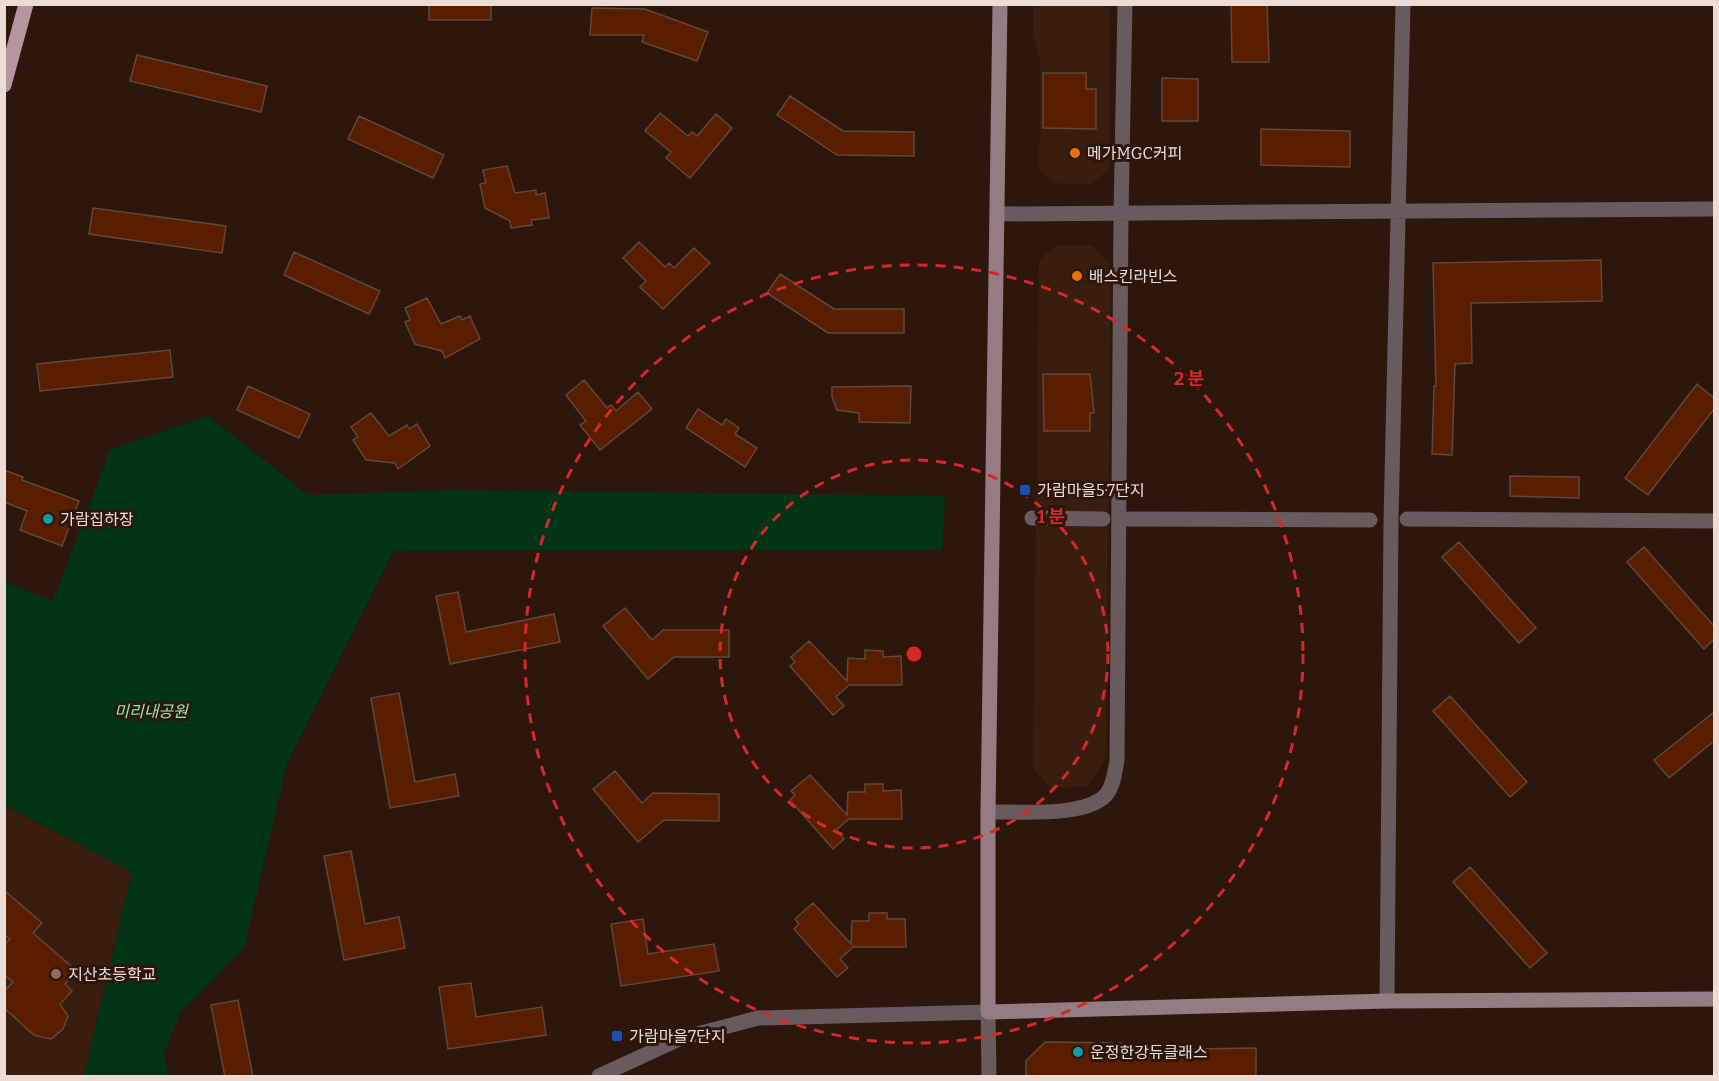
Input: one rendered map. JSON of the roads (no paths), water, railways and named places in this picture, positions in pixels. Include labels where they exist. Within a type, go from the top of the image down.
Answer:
[{"type":"main road","points":[[4,85],[26,4]]},
{"type":"street","points":[[989,1077],[988,812],[999,214],[1000,4]]},
{"type":"street","points":[[988,812],[1080,809],[1105,795],[1114,779],[1117,759],[1125,4]]},
{"type":"street","points":[[1387,1001],[1391,519],[1403,4]]},
{"type":"street","points":[[999,214],[1714,209]]},
{"type":"street","points":[[1032,518],[1103,519]]},
{"type":"street","points":[[1128,519],[1370,520]]},
{"type":"street","points":[[1407,519],[1714,521]]},
{"type":"street","points":[[599,1077],[679,1039],[758,1018],[1387,1001],[1714,999]]},
{"type":"place","name":"메가MGC커피","points":[[1075,153]]},
{"type":"place","name":"배스킨라빈스","points":[[1077,276]]},
{"type":"place","name":"가람마을5·7단지","points":[[1025,490]]},
{"type":"place","name":"가람집하장","points":[[48,519]]},
{"type":"place","name":"지산초등학교","points":[[56,974]]},
{"type":"place","name":"가람마을7단지","points":[[617,1036]]},
{"type":"place","name":"운정한강듀클래스","points":[[1078,1052]]},
{"type":"park label","name":"미리내공원","points":[[151,711]]}]
